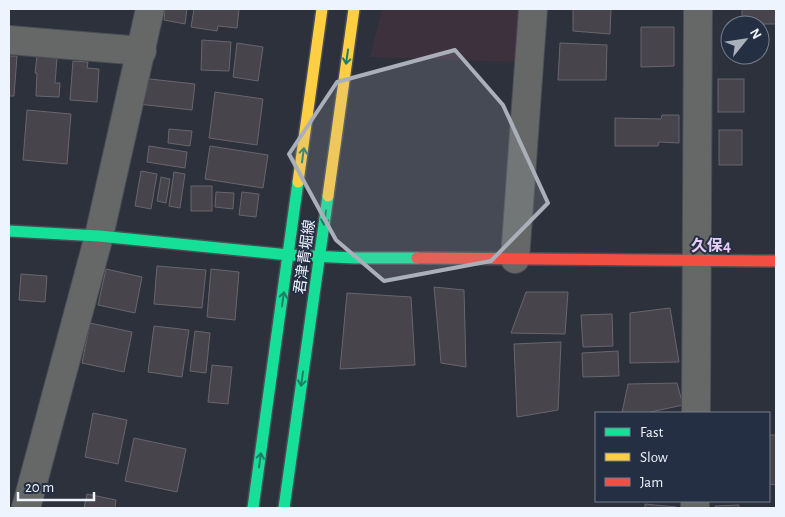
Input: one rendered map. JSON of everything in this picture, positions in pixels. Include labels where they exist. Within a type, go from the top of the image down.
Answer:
[{"type":"main road","name":"君津青堀線","points":[[253,508],[322,9]]},
{"type":"main road","name":"君津青堀線","points":[[284,508],[354,9]]},
{"type":"main road","points":[[9,232],[99,236],[289,255],[354,258],[776,261]]},
{"type":"street","points":[[26,508],[99,236],[150,9]]},
{"type":"street","points":[[516,259],[533,9]]},
{"type":"street","points":[[696,412],[698,9]]},
{"type":"street","points":[[9,40],[142,51]]},
{"type":"highlighted area","points":[[455,50],[503,105],[548,203],[491,261],[384,281],[336,240],[289,154],[337,82]]},
{"type":"shaded area","points":[[382,9],[519,9],[516,62],[370,57]]},
{"type":"building","points":[[165,9],[187,9],[185,24],[164,20]]},
{"type":"building","points":[[194,9],[239,9],[237,28],[218,26],[217,31],[191,27]]},
{"type":"building","points":[[573,9],[611,9],[610,34],[573,31]]},
{"type":"building","points":[[742,9],[776,9],[776,24],[770,24],[770,15],[742,15]]},
{"type":"building","points":[[641,27],[674,27],[674,66],[641,67]]},
{"type":"building","points":[[202,40],[231,42],[229,71],[201,70]]},
{"type":"building","points":[[237,43],[263,47],[258,81],[233,77]]},
{"type":"building","points":[[560,43],[607,45],[606,80],[558,80]]},
{"type":"building","points":[[9,56],[17,56],[14,96],[9,96]]},
{"type":"building","points":[[37,56],[57,58],[55,83],[60,83],[59,97],[36,96],[37,73],[35,73]]},
{"type":"building","points":[[73,61],[88,62],[87,68],[99,69],[97,102],[70,100]]},
{"type":"building","points":[[141,78],[195,84],[192,110],[138,104]]},
{"type":"building","points":[[718,79],[744,79],[744,112],[718,112]]},
{"type":"building","points":[[215,92],[263,99],[257,145],[209,138]]},
{"type":"building","points":[[27,110],[71,114],[67,164],[23,160]]},
{"type":"building","points":[[662,115],[679,115],[679,143],[659,142],[658,146],[615,146],[615,118],[661,119]]},
{"type":"building","points":[[169,129],[192,131],[190,146],[168,143]]},
{"type":"building","points":[[719,130],[742,130],[742,165],[719,165]]},
{"type":"building","points":[[149,146],[187,152],[185,168],[147,162]]},
{"type":"building","points":[[210,146],[268,155],[263,188],[205,179]]},
{"type":"building","points":[[141,171],[157,174],[151,209],[135,206]]},
{"type":"building","points":[[174,172],[185,174],[180,208],[169,206]]},
{"type":"building","points":[[161,177],[170,179],[166,203],[157,201]]},
{"type":"building","points":[[191,186],[212,186],[212,211],[191,211]]},
{"type":"building","points":[[216,192],[234,193],[233,209],[215,207]]},
{"type":"building","points":[[242,192],[259,194],[256,217],[239,215]]},
{"type":"building","points":[[157,266],[206,270],[202,308],[154,304]]},
{"type":"building","points":[[106,269],[142,277],[135,313],[98,305]]},
{"type":"building","points":[[211,269],[239,272],[235,320],[207,317]]},
{"type":"building","points":[[21,274],[47,276],[45,302],[19,300]]},
{"type":"building","points":[[434,287],[464,290],[466,367],[441,363]]},
{"type":"building","points":[[526,292],[568,292],[565,334],[511,333]]},
{"type":"building","points":[[347,293],[411,297],[415,365],[340,369]]},
{"type":"building","points":[[670,308],[679,362],[630,363],[630,313]]},
{"type":"building","points":[[612,314],[613,346],[583,347],[581,315]]},
{"type":"building","points":[[90,323],[132,332],[124,372],[82,363]]},
{"type":"building","points":[[154,326],[189,330],[182,377],[148,372]]},
{"type":"building","points":[[195,331],[210,333],[206,373],[190,371]]},
{"type":"building","points":[[561,342],[558,410],[517,417],[514,344]]},
{"type":"building","points":[[618,351],[619,376],[583,377],[582,353]]},
{"type":"building","points":[[212,365],[232,367],[228,404],[208,402]]},
{"type":"building","points":[[677,383],[683,405],[651,412],[622,412],[628,384]]},
{"type":"building","points":[[93,413],[127,420],[118,464],[85,457]]},
{"type":"building","points":[[770,435],[776,435],[776,485],[770,484]]},
{"type":"building","points":[[134,438],[186,449],[177,492],[125,481]]},
{"type":"building","points":[[87,494],[116,500],[115,508],[84,508]]},
{"type":"building","points":[[645,504],[676,507],[676,508],[645,508]]},
{"type":"building","points":[[739,505],[739,508],[715,508],[715,506]]},
{"type":"traffic: fast","points":[[253,508],[298,182]]},
{"type":"traffic: fast","points":[[284,508],[328,196]]},
{"type":"traffic: fast","points":[[9,231],[99,236],[289,255],[417,258]]},
{"type":"traffic: slow","points":[[298,182],[322,9]]},
{"type":"traffic: slow","points":[[328,196],[354,9]]},
{"type":"traffic: jam","points":[[417,258],[776,261]]},
{"type":"district","name":"久保4","points":[[711,246]]}]
